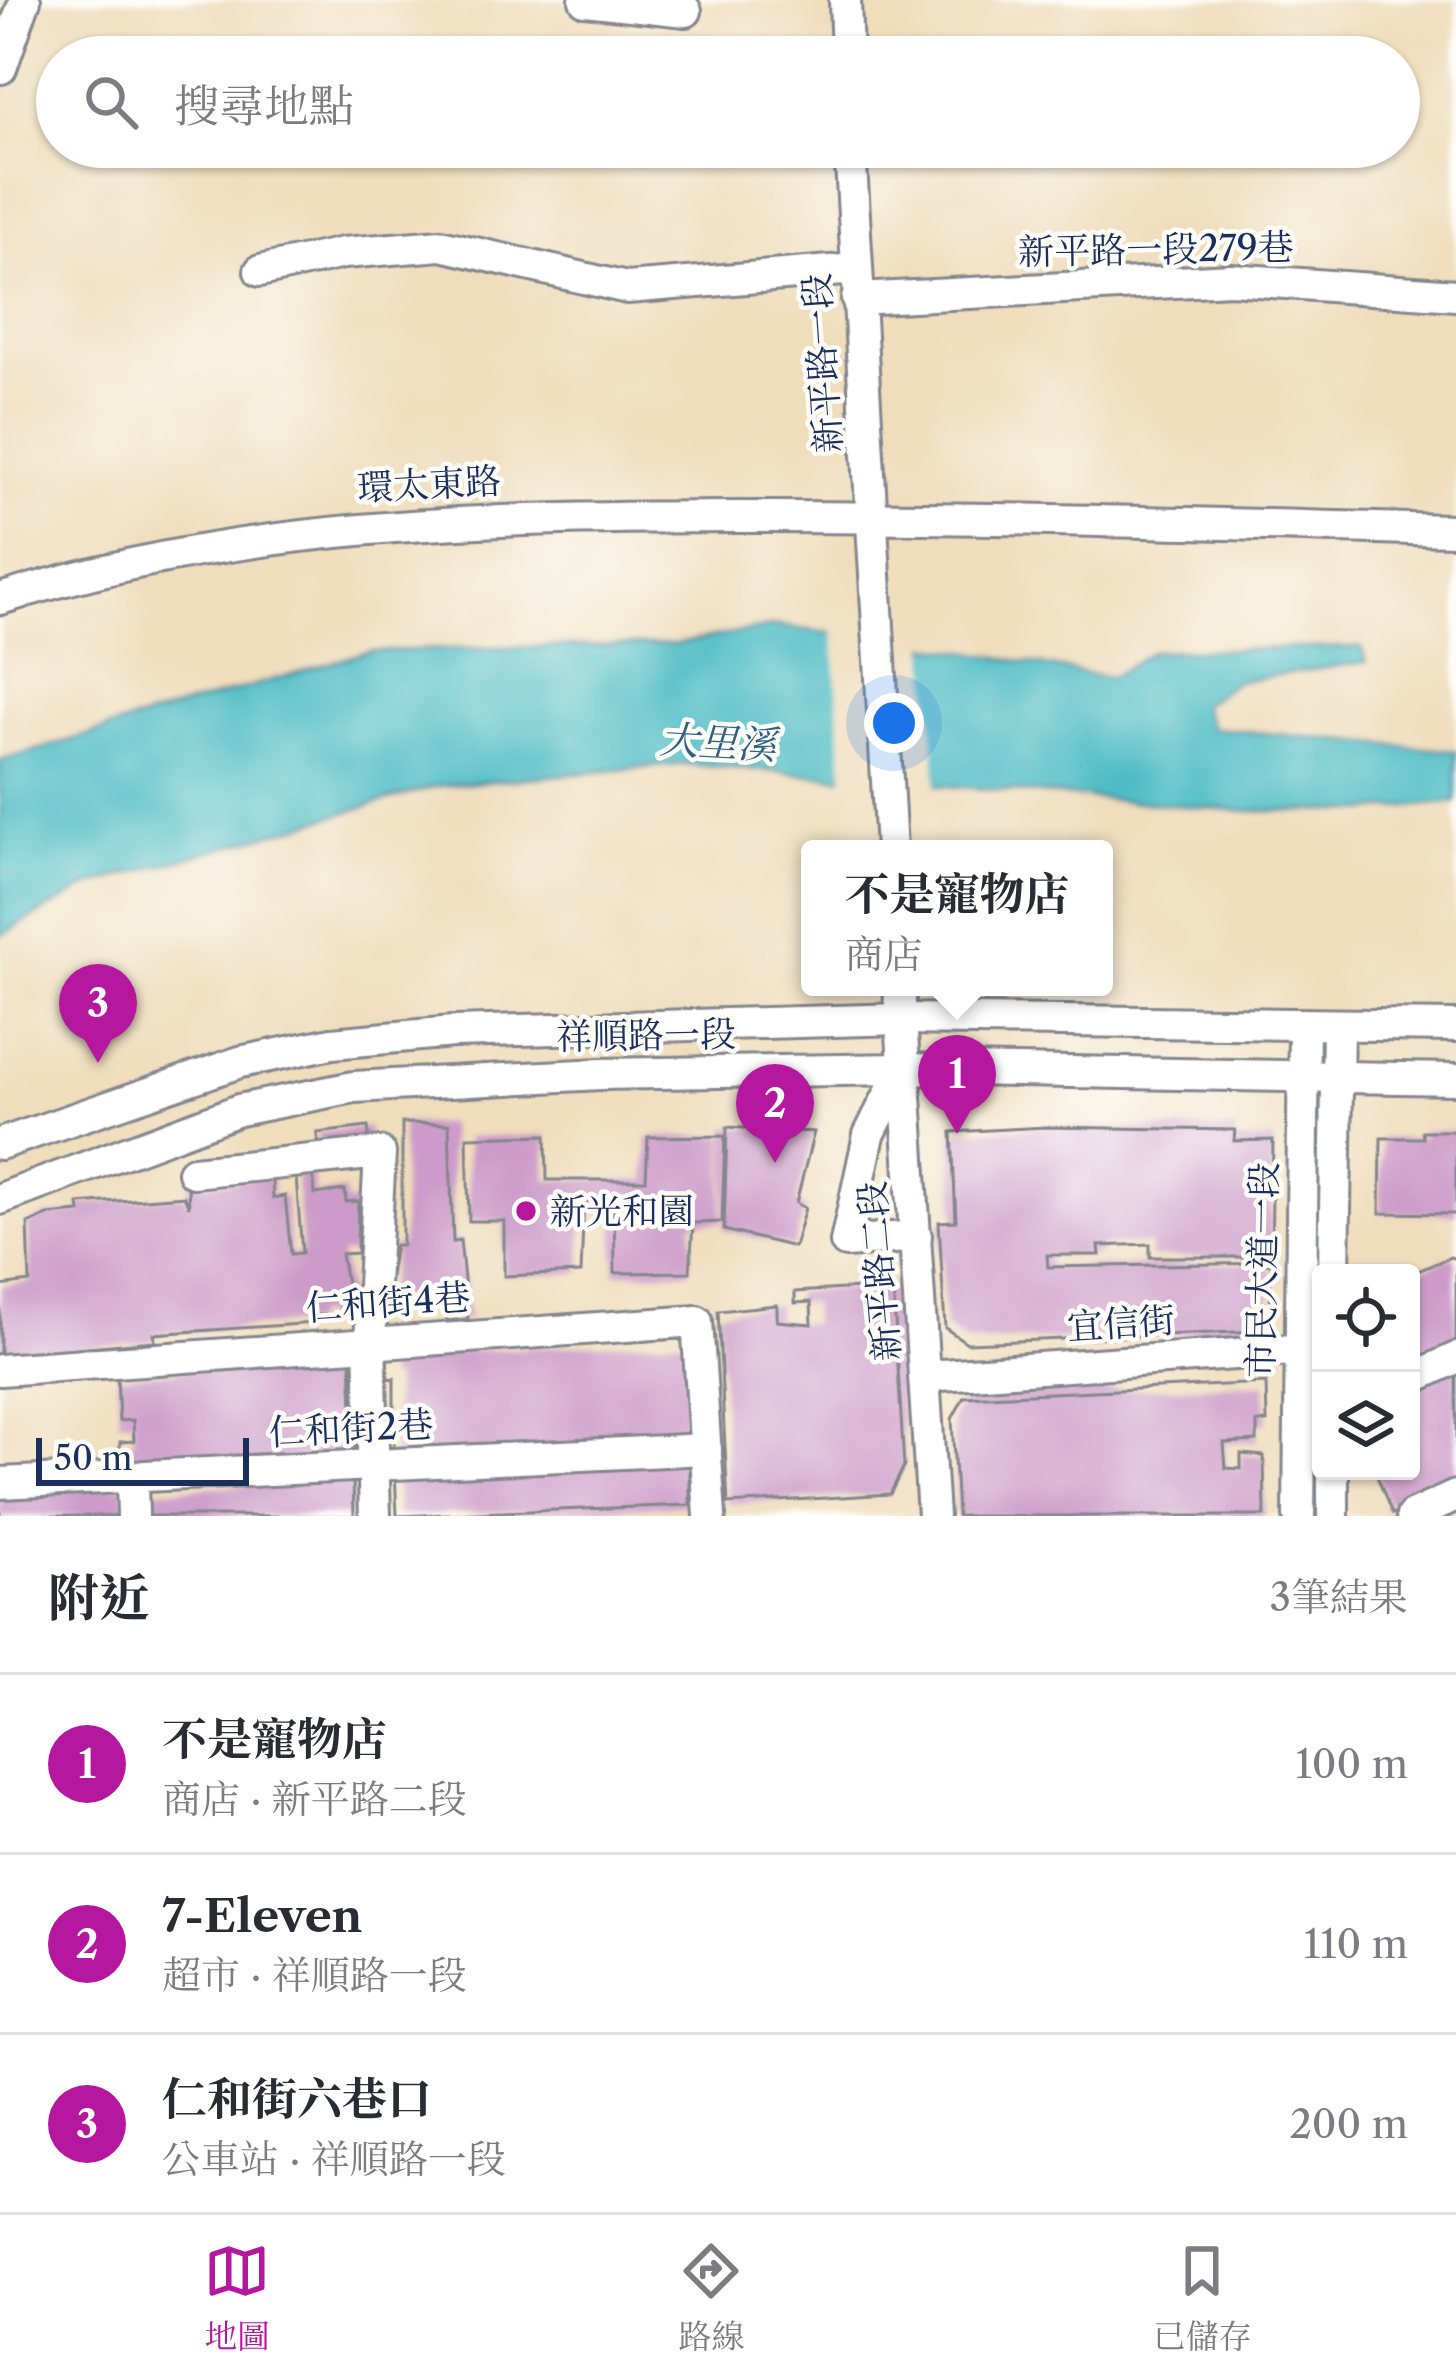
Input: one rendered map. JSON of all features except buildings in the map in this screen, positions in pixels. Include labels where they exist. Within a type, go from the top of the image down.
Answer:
[{"type":"street","points":[[1,68],[26,0]]},
{"type":"street","points":[[585,0],[686,11]]},
{"type":"street","points":[[845,0],[846,36]]},
{"type":"street","name":"新平路一段","points":[[851,168],[891,840]]},
{"type":"street","name":"新平路一段279巷","points":[[260,271],[343,253],[441,245],[627,288],[1231,279],[1456,295]]},
{"type":"street","name":"環太東路","points":[[0,599],[147,558],[317,531],[522,518],[872,517],[1456,530]]},
{"type":"street","name":"新平路二段","points":[[899,996],[933,1516]]},
{"type":"street","name":"祥順路一段","points":[[0,1144],[240,1062],[332,1043],[453,1032],[901,1019],[1456,1026]]},
{"type":"street","name":"市民大道一段","points":[[1299,1516],[1310,1395],[1304,1024]]},
{"type":"street","name":"市民大道一段","points":[[1334,1264],[1338,1025]]},
{"type":"street","points":[[902,1069],[869,1135],[846,1242],[916,1236]]},
{"type":"street","name":"祥順路一段","points":[[0,1199],[239,1110],[354,1087],[601,1074],[902,1069],[1456,1079]]},
{"type":"street","points":[[193,1172],[380,1154],[370,1342],[375,1516]]},
{"type":"street","name":"仁和街4巷","points":[[0,1370],[698,1321],[706,1449]]},
{"type":"street","name":"宜信街","points":[[927,1376],[1310,1349]]},
{"type":"street","points":[[1420,1375],[1456,1358]]},
{"type":"street","points":[[706,1449],[710,1516]]},
{"type":"street","name":"仁和街2巷","points":[[0,1484],[706,1449]]},
{"type":"street","points":[[132,1480],[133,1516]]},
{"type":"street","points":[[1333,1480],[1333,1516]]},
{"type":"street","points":[[1412,1516],[1456,1496]]},
{"type":"water","name":"大里溪","points":[[777,626],[971,652],[1110,678],[1152,651],[1361,647],[1366,662],[1237,681],[1202,705],[1211,728],[1456,751],[1456,802],[1368,811],[1247,811],[685,764],[437,786],[89,886],[0,936],[0,761],[370,651],[676,644]]},
{"type":"pier","points":[[833,628],[926,640],[937,792],[844,784]]},
{"type":"place","name":"仁和街六巷口","points":[[98,1063]]},
{"type":"place","name":"不是寵物店","points":[[957,1134]]},
{"type":"place","name":"7-Eleven","points":[[775,1163]]},
{"type":"place","name":"新光和園","points":[[526,1211]]}]
